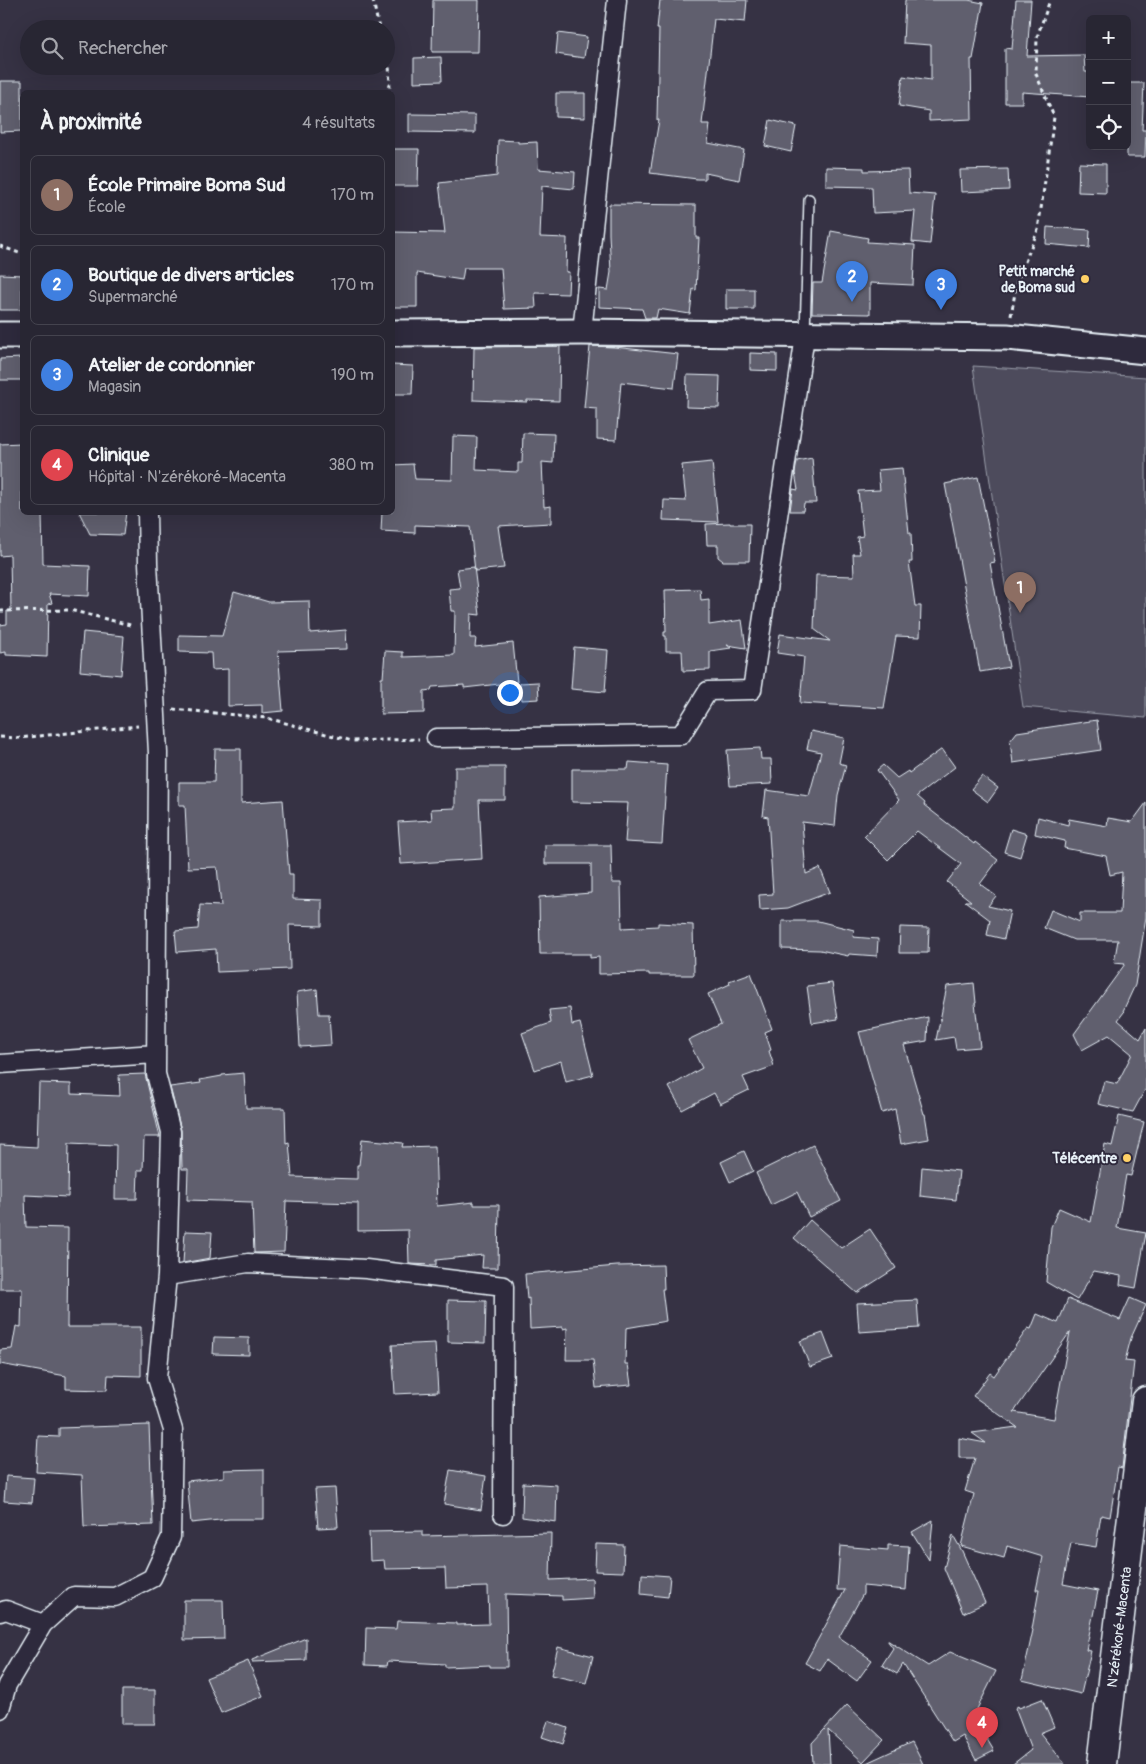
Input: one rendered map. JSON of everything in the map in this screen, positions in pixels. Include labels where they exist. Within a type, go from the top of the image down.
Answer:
[{"type":"highway","name":"N'zérékoré-Macenta","points":[[1102,1764],[1146,1401]]},
{"type":"street","points":[[582,332],[617,0]]},
{"type":"street","points":[[395,333],[582,332],[1007,337],[1146,351]]},
{"type":"street","points":[[0,335],[20,335]]},
{"type":"street","points":[[436,738],[681,735],[708,691],[752,690],[805,336]]},
{"type":"street","points":[[0,1709],[7,1685],[43,1624],[74,1596],[115,1597],[152,1578],[171,1537],[173,1430],[157,1378],[167,1276],[171,1132],[156,1074],[158,771],[147,515]]},
{"type":"street","points":[[0,1064],[156,1054]]},
{"type":"street","points":[[167,1276],[248,1263],[366,1269],[504,1286],[503,1514]]},
{"type":"street","points":[[0,1612],[6,1610],[43,1624]]},
{"type":"lane","points":[[805,336],[810,199]]},
{"type":"path","points":[[373,0],[377,20]]},
{"type":"path","points":[[1007,337],[1018,281],[1038,230],[1054,117],[1036,74],[1037,37],[1050,0]]},
{"type":"path","points":[[389,75],[390,90]]},
{"type":"path","points":[[0,246],[20,253]]},
{"type":"path","points":[[0,611],[70,610],[152,630]]},
{"type":"path","points":[[0,737],[19,738],[156,715],[267,718],[352,740],[436,738]]},
{"type":"shaded area","points":[[973,366],[1146,377],[1146,718],[1023,707]]},
{"type":"building","points":[[433,0],[479,0],[478,52],[432,52]]},
{"type":"building","points":[[660,0],[747,0],[745,22],[714,19],[702,124],[710,124],[708,143],[744,150],[739,180],[705,173],[705,179],[697,179],[650,173],[659,120],[657,120],[659,29],[657,29]]},
{"type":"building","points":[[905,0],[968,0],[983,3],[973,59],[971,59],[972,119],[929,121],[929,111],[899,106],[903,76],[931,80],[931,45],[903,43]]},
{"type":"building","points":[[1016,0],[1031,0],[1027,56],[1084,55],[1086,97],[1022,92],[1022,103],[1005,103],[1005,48],[1012,49]]},
{"type":"building","points":[[558,33],[587,37],[584,58],[556,54]]},
{"type":"building","points":[[441,57],[442,81],[414,82],[414,58]]},
{"type":"building","points":[[0,81],[22,81],[22,90],[20,90],[20,131],[0,132]]},
{"type":"building","points":[[1131,83],[1144,83],[1142,130],[1146,130],[1145,157],[1127,157],[1127,150],[1131,150]]},
{"type":"building","points":[[556,93],[585,93],[585,118],[556,117]]},
{"type":"building","points":[[409,114],[475,115],[475,133],[409,132]]},
{"type":"building","points":[[770,120],[796,126],[791,152],[765,146]]},
{"type":"building","points":[[498,140],[518,141],[518,143],[537,142],[538,169],[575,172],[574,189],[542,186],[540,237],[567,238],[566,272],[569,272],[568,294],[535,293],[536,308],[504,309],[501,268],[464,268],[462,280],[417,273],[417,307],[395,307],[395,232],[445,233],[439,183],[497,176]]},
{"type":"building","points":[[395,149],[419,149],[418,186],[395,186]]},
{"type":"building","points":[[1079,163],[1106,164],[1106,193],[1078,192]]},
{"type":"building","points":[[826,167],[864,168],[864,171],[908,170],[909,193],[935,195],[930,244],[912,242],[915,211],[873,213],[872,187],[826,186]]},
{"type":"building","points":[[1008,169],[1009,190],[961,192],[960,170]]},
{"type":"building","points":[[609,204],[696,205],[696,238],[699,238],[696,290],[693,289],[690,314],[658,309],[656,318],[645,318],[642,309],[599,307],[599,289],[608,290],[611,272]]},
{"type":"building","points":[[1047,227],[1090,230],[1089,248],[1046,244]]},
{"type":"building","points":[[831,231],[868,238],[867,242],[915,245],[913,285],[870,283],[870,314],[812,313],[813,283],[822,283]]},
{"type":"building","points":[[0,274],[20,275],[20,310],[0,310]]},
{"type":"building","points":[[726,289],[754,289],[754,309],[726,309]]},
{"type":"building","points":[[560,346],[559,401],[473,400],[474,347]]},
{"type":"building","points":[[590,346],[678,354],[674,388],[621,382],[616,440],[597,439],[597,409],[584,408]]},
{"type":"building","points":[[750,353],[777,354],[777,371],[750,370]]},
{"type":"building","points":[[20,358],[20,380],[0,380],[0,359]]},
{"type":"building","points":[[395,365],[413,366],[412,394],[395,394]]},
{"type":"building","points":[[687,375],[720,376],[719,408],[686,407]]},
{"type":"building","points":[[523,433],[554,434],[553,463],[542,462],[544,507],[551,506],[551,523],[498,526],[504,568],[475,571],[470,527],[415,525],[415,533],[381,531],[382,515],[395,515],[395,465],[413,464],[415,479],[452,480],[453,436],[477,437],[476,470],[518,472],[518,463],[522,463]]},
{"type":"building","points":[[20,443],[20,515],[42,515],[43,564],[90,566],[89,596],[49,594],[52,603],[48,604],[47,657],[6,655],[6,652],[0,653],[0,625],[7,624],[7,611],[11,611],[10,555],[0,556],[0,444]]},
{"type":"building","points":[[812,458],[816,503],[804,503],[803,511],[790,511],[793,489],[798,490],[795,473],[797,461]]},
{"type":"building","points":[[712,462],[718,522],[663,520],[664,500],[686,501],[682,465]]},
{"type":"building","points":[[902,468],[909,533],[911,533],[912,562],[909,562],[915,606],[921,606],[920,637],[896,636],[884,708],[800,703],[804,657],[777,653],[780,634],[830,641],[814,629],[816,575],[854,576],[853,554],[860,554],[857,537],[863,536],[858,491],[880,490],[878,470]]},
{"type":"building","points":[[978,477],[995,562],[990,563],[1009,667],[980,672],[945,484]]},
{"type":"building","points":[[80,515],[126,515],[123,535],[90,534]]},
{"type":"building","points":[[706,524],[750,524],[749,561],[723,561],[718,557],[718,545],[707,545]]},
{"type":"building","points":[[474,567],[480,615],[471,614],[470,638],[476,638],[475,647],[513,643],[517,682],[464,688],[464,685],[432,687],[431,690],[424,691],[424,713],[381,714],[381,678],[383,678],[385,651],[403,652],[403,657],[454,655],[455,611],[451,611],[449,589],[460,588],[457,569]]},
{"type":"building","points":[[700,589],[701,600],[709,599],[709,625],[742,620],[746,648],[727,645],[731,648],[710,651],[710,670],[683,671],[682,651],[666,651],[666,636],[664,636],[664,632],[666,632],[665,590]]},
{"type":"building","points":[[234,592],[269,602],[309,601],[310,633],[346,630],[347,649],[278,651],[283,711],[262,713],[262,705],[228,706],[228,669],[212,670],[211,653],[179,652],[179,635],[222,636]]},
{"type":"building","points":[[83,632],[124,636],[121,675],[80,671]]},
{"type":"building","points":[[574,647],[608,650],[605,692],[571,689]]},
{"type":"building","points":[[538,682],[539,699],[522,700],[520,683]]},
{"type":"building","points":[[1097,720],[1101,750],[1013,763],[1010,741],[1017,732]]},
{"type":"building","points":[[811,731],[844,738],[839,763],[846,765],[838,795],[835,826],[802,822],[806,874],[820,868],[830,892],[788,908],[760,910],[759,895],[773,894],[768,817],[763,816],[766,790],[809,796],[821,752],[807,749]]},
{"type":"building","points":[[760,748],[761,759],[771,759],[772,784],[730,786],[727,750]]},
{"type":"building","points":[[215,749],[241,749],[241,803],[283,800],[289,874],[293,874],[293,899],[322,900],[322,926],[289,925],[290,969],[217,972],[216,949],[177,952],[175,931],[198,929],[200,905],[221,906],[217,867],[188,868],[185,805],[179,805],[179,782],[214,782]]},
{"type":"building","points":[[942,749],[955,767],[917,796],[925,803],[924,805],[998,860],[980,884],[996,896],[988,906],[1010,911],[1004,939],[987,935],[990,920],[965,901],[971,901],[947,882],[961,864],[917,831],[888,860],[864,836],[899,800],[877,770],[883,765],[897,778],[908,771],[909,773]]},
{"type":"building","points":[[629,762],[667,765],[662,844],[625,842],[628,803],[572,802],[572,769],[628,769]]},
{"type":"building","points":[[455,767],[505,767],[505,800],[479,800],[482,859],[401,864],[398,822],[432,820],[431,809],[455,808]]},
{"type":"building","points":[[982,776],[998,788],[988,802],[971,789]]},
{"type":"building","points":[[1146,803],[1146,917],[1135,985],[1124,1012],[1118,1020],[1140,1039],[1146,1028],[1146,1088],[1133,1112],[1098,1104],[1104,1081],[1117,1084],[1132,1054],[1109,1035],[1082,1050],[1074,1034],[1125,964],[1114,963],[1118,940],[1074,940],[1044,928],[1051,910],[1080,922],[1080,913],[1120,913],[1122,872],[1110,875],[1106,856],[1064,848],[1065,841],[1035,834],[1038,817],[1068,825],[1069,819],[1107,826],[1108,818],[1132,822]]},
{"type":"building","points":[[1011,829],[1027,834],[1020,857],[1004,852]]},
{"type":"building","points":[[545,845],[611,845],[612,883],[621,883],[622,928],[658,926],[658,923],[693,925],[694,975],[649,975],[649,973],[599,974],[599,957],[590,958],[590,954],[540,954],[539,897],[591,893],[591,864],[545,864]]},
{"type":"building","points":[[782,921],[818,921],[854,930],[853,937],[878,939],[877,956],[849,954],[848,956],[820,950],[782,949]]},
{"type":"building","points":[[900,927],[929,928],[928,953],[899,953]]},
{"type":"building","points":[[751,973],[772,1029],[765,1032],[774,1066],[743,1077],[749,1090],[720,1104],[714,1093],[682,1110],[669,1087],[702,1068],[688,1040],[721,1024],[708,994],[730,984],[729,981]]},
{"type":"building","points":[[832,983],[838,1019],[812,1023],[807,986]]},
{"type":"building","points":[[974,983],[980,1047],[956,1049],[954,1037],[936,1040],[947,986]]},
{"type":"building","points":[[317,989],[319,1014],[329,1014],[331,1045],[300,1047],[297,992]]},
{"type":"building","points":[[570,1008],[572,1025],[580,1023],[593,1075],[566,1082],[561,1061],[535,1070],[522,1033],[551,1023],[549,1010]]},
{"type":"building","points":[[928,1017],[927,1041],[904,1045],[925,1114],[929,1139],[901,1144],[895,1109],[882,1113],[859,1032]]},
{"type":"building","points":[[244,1073],[246,1108],[285,1108],[286,1143],[289,1142],[292,1177],[357,1179],[357,1165],[359,1165],[362,1139],[403,1143],[402,1147],[435,1146],[437,1206],[474,1202],[474,1205],[499,1205],[498,1268],[482,1268],[483,1255],[436,1260],[436,1265],[409,1264],[408,1230],[358,1231],[358,1203],[286,1201],[284,1252],[254,1253],[252,1202],[187,1200],[188,1169],[182,1169],[181,1130],[170,1087],[201,1083],[200,1080],[222,1075]]},
{"type":"building","points":[[145,1074],[160,1137],[144,1137],[143,1170],[138,1170],[137,1199],[115,1199],[116,1145],[69,1143],[68,1197],[25,1195],[26,1227],[68,1228],[67,1327],[141,1327],[141,1376],[108,1375],[107,1390],[66,1389],[66,1376],[0,1364],[0,1350],[12,1349],[16,1326],[21,1327],[22,1289],[0,1289],[0,1145],[37,1147],[39,1083],[71,1084],[71,1094],[120,1096],[119,1075]]},
{"type":"building","points":[[1119,1116],[1144,1122],[1131,1176],[1126,1175],[1117,1228],[1146,1233],[1136,1288],[1120,1285],[1121,1276],[1094,1271],[1077,1300],[1046,1282],[1051,1227],[1059,1208],[1091,1222],[1105,1144],[1112,1146]]},
{"type":"building","points":[[813,1145],[841,1201],[809,1217],[797,1192],[771,1205],[756,1173]]},
{"type":"building","points":[[744,1151],[753,1171],[730,1182],[721,1162]]},
{"type":"building","points":[[922,1167],[959,1171],[956,1200],[920,1196]]},
{"type":"building","points":[[810,1220],[841,1248],[870,1229],[896,1268],[857,1293],[794,1238]]},
{"type":"building","points":[[185,1231],[212,1232],[210,1258],[183,1263]]},
{"type":"building","points":[[663,1265],[664,1289],[662,1289],[666,1321],[626,1328],[625,1364],[628,1364],[631,1385],[596,1388],[593,1360],[566,1360],[567,1328],[530,1329],[529,1298],[527,1299],[525,1274],[617,1266]]},
{"type":"building","points":[[1130,1298],[1146,1305],[1131,1338],[1125,1361],[1134,1362],[1122,1468],[1118,1467],[1110,1517],[1101,1515],[1096,1547],[1071,1543],[1063,1584],[1098,1591],[1086,1650],[1091,1651],[1081,1694],[1022,1680],[1033,1630],[1039,1590],[1036,1590],[1043,1557],[1007,1546],[1004,1558],[961,1546],[974,1494],[965,1491],[975,1458],[959,1458],[959,1438],[986,1443],[972,1433],[1017,1427],[973,1396],[990,1373],[994,1376],[1028,1328],[1031,1329],[1037,1314],[1058,1323],[1068,1299],[1120,1320]],"holes":[[[1070,1332],[1054,1419],[1014,1412]]]},
{"type":"building","points":[[448,1300],[486,1301],[485,1343],[448,1342]]},
{"type":"building","points":[[917,1300],[919,1328],[859,1332],[857,1303]]},
{"type":"building","points":[[823,1333],[833,1359],[810,1367],[800,1341]]},
{"type":"building","points":[[214,1337],[249,1338],[249,1355],[213,1354]]},
{"type":"building","points":[[435,1343],[438,1392],[395,1394],[392,1345]]},
{"type":"building","points":[[149,1425],[153,1525],[84,1527],[82,1475],[36,1472],[38,1436],[59,1437],[59,1428]]},
{"type":"building","points":[[264,1469],[264,1519],[229,1519],[191,1523],[187,1481],[224,1477],[224,1470]]},
{"type":"building","points":[[450,1470],[486,1476],[481,1510],[444,1504]]},
{"type":"building","points":[[6,1476],[34,1478],[32,1503],[4,1501]]},
{"type":"building","points":[[523,1483],[557,1485],[556,1522],[522,1517]]},
{"type":"building","points":[[335,1488],[338,1527],[318,1528],[315,1489]]},
{"type":"building","points":[[933,1520],[929,1560],[912,1532]]},
{"type":"building","points":[[422,1531],[422,1536],[551,1533],[550,1580],[592,1578],[593,1598],[562,1600],[562,1596],[506,1594],[507,1667],[490,1667],[490,1665],[445,1667],[445,1664],[388,1661],[387,1666],[365,1665],[366,1628],[396,1629],[397,1621],[456,1623],[456,1625],[489,1624],[488,1587],[446,1588],[445,1568],[385,1569],[384,1560],[370,1561],[369,1532]]},
{"type":"building","points":[[953,1535],[985,1603],[963,1613],[944,1568]]},
{"type":"building","points":[[596,1544],[624,1545],[623,1572],[595,1571]]},
{"type":"building","points":[[888,1545],[909,1546],[906,1590],[863,1586],[863,1594],[839,1637],[872,1660],[857,1681],[827,1659],[820,1671],[805,1663],[845,1590],[837,1590],[840,1546],[888,1550]]},
{"type":"building","points":[[642,1574],[670,1576],[668,1597],[641,1594]]},
{"type":"building","points":[[184,1600],[223,1600],[224,1639],[184,1640]]},
{"type":"building","points":[[306,1638],[306,1660],[252,1662],[252,1660]]},
{"type":"building","points":[[887,1640],[928,1666],[950,1652],[996,1671],[976,1711],[979,1715],[974,1726],[978,1724],[994,1751],[976,1760],[963,1736],[953,1742],[903,1664],[897,1674],[882,1665],[893,1648]]},
{"type":"building","points":[[558,1647],[593,1656],[586,1683],[551,1675]]},
{"type":"building","points":[[248,1661],[263,1696],[221,1713],[206,1678]]},
{"type":"building","points":[[122,1690],[155,1690],[155,1724],[122,1724]]},
{"type":"building","points":[[1042,1699],[1054,1727],[1040,1733],[1065,1764],[1013,1764],[1031,1750],[1015,1708]]},
{"type":"building","points":[[847,1705],[884,1740],[863,1762],[828,1730],[830,1764],[813,1764],[812,1743]]},
{"type":"building","points":[[548,1721],[568,1728],[563,1744],[542,1737]]},
{"type":"building","points":[[912,1742],[923,1764],[864,1764]]},
{"type":"place","name":"Petit marché de Boma sud","points":[[1085,279]]},
{"type":"place","name":"Boutique de divers articles","points":[[852,302]]},
{"type":"place","name":"Atelier de cordonnier","points":[[941,310]]},
{"type":"place","name":"École Primaire Boma Sud","points":[[1020,613]]},
{"type":"place","name":"Télécentre","points":[[1127,1158]]},
{"type":"place","name":"Clinique","points":[[982,1748]]}]
